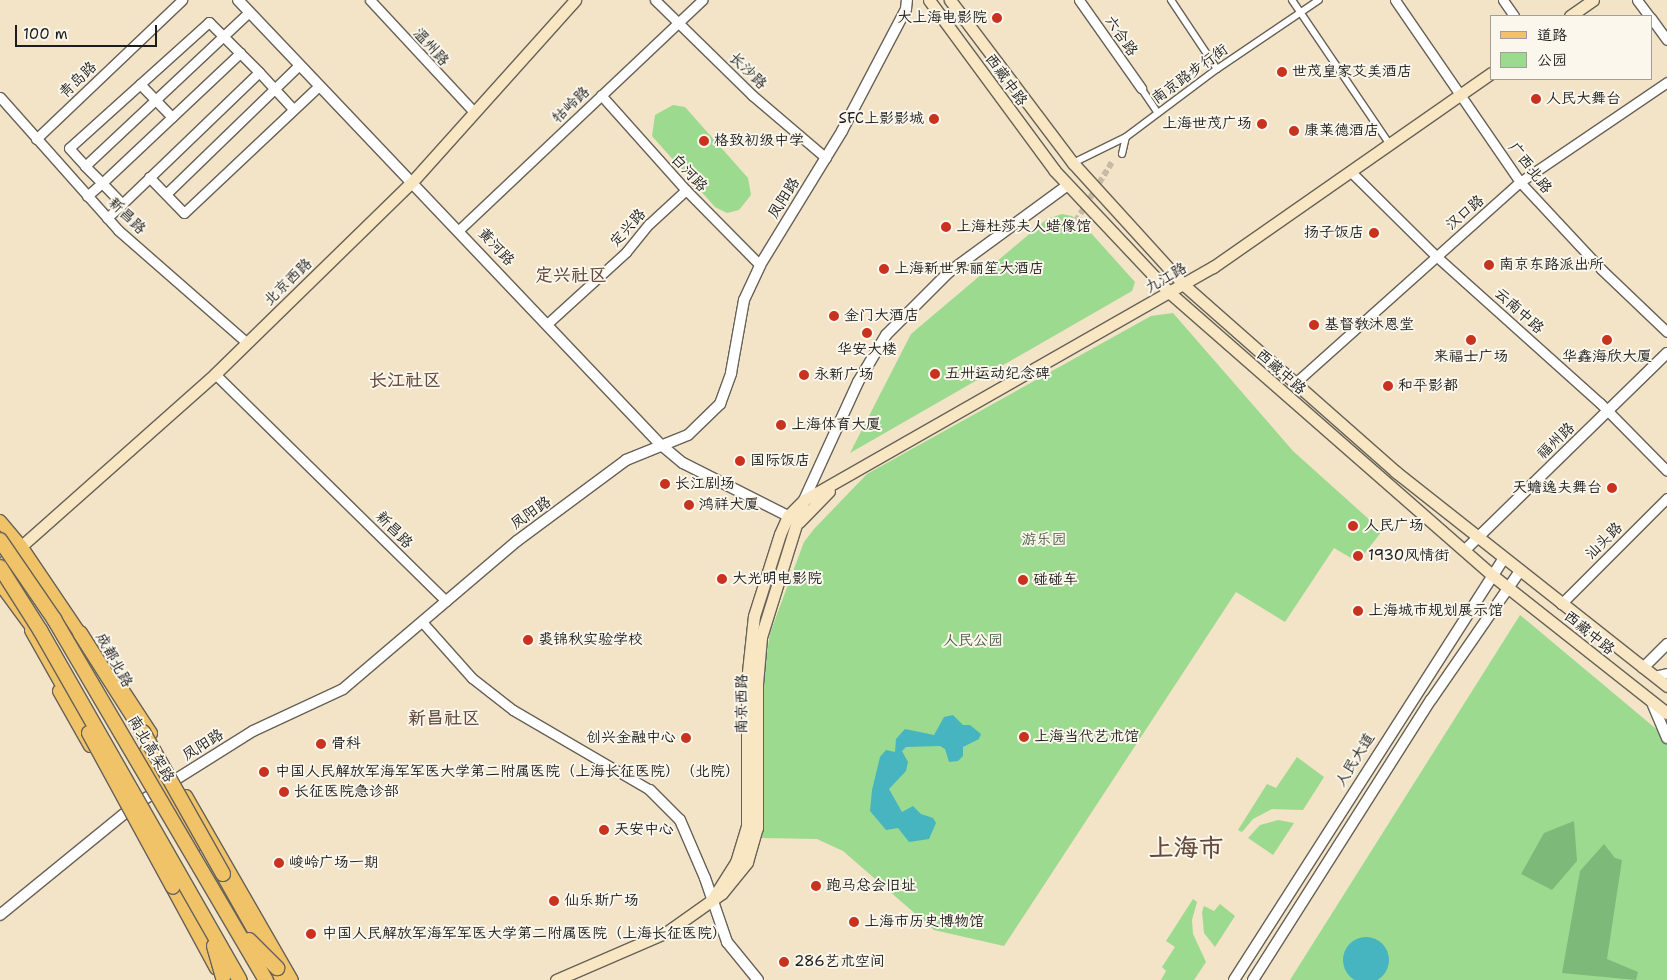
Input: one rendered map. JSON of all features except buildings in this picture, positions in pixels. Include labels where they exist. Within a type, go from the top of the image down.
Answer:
[{"type":"highway","name":"南北高架路","points":[[0,540],[33,584],[238,929],[266,980]]},
{"type":"highway","points":[[0,566],[50,647],[240,980]]},
{"type":"highway","points":[[32,630],[225,980]]},
{"type":"highway","points":[[80,633],[144,732],[284,976]]},
{"type":"highway","points":[[209,928],[225,980]]},
{"type":"highway","points":[[238,929],[284,976]]},
{"type":"main road","name":"北京西路","points":[[0,566],[215,374],[411,183],[473,111],[575,0]]},
{"type":"main road","name":"西藏中路","points":[[929,0],[1068,185],[1170,293],[1492,575],[1667,713]]},
{"type":"main road","name":"西藏中路","points":[[950,0],[1073,164],[1184,285],[1396,472],[1667,686]]},
{"type":"main road","points":[[1571,15],[1592,0]]},
{"type":"main road","name":"九江路","points":[[804,500],[1184,285],[1490,75]]},
{"type":"main road","name":"九江路","points":[[794,519],[838,481]]},
{"type":"main road","name":"南京西路","points":[[556,980],[667,932],[712,900],[731,871],[745,838],[751,635],[766,576],[804,500]]},
{"type":"main road","name":"成都北路","points":[[0,521],[21,546],[80,633],[185,822],[284,976]]},
{"type":"main road","points":[[2,590],[32,630],[35,645],[131,808],[225,980]]},
{"type":"main road","points":[[80,633],[133,702],[203,824],[284,976]]},
{"type":"main road","points":[[185,822],[203,824]]},
{"type":"street","name":"青岛路","points":[[36,139],[182,0]]},
{"type":"street","name":"黄河路","points":[[238,0],[411,183],[459,230],[660,444],[683,463],[794,519]]},
{"type":"street","name":"温州路","points":[[370,0],[473,111]]},
{"type":"street","name":"长沙路","points":[[655,0],[752,95],[826,158]]},
{"type":"street","name":"牯岭路","points":[[459,230],[679,24],[702,0]]},
{"type":"street","name":"凤阳路","points":[[0,915],[131,808],[166,788],[252,731],[343,689],[424,623],[446,601],[516,541],[626,460],[660,444],[688,435],[720,404],[731,373],[744,300],[760,266],[826,158],[892,36],[907,0]]},
{"type":"street","name":"六合路","points":[[1079,0],[1141,88]]},
{"type":"street","points":[[1170,0],[1217,69]]},
{"type":"street","points":[[1292,0],[1390,145]]},
{"type":"street","name":"南京路步行街","points":[[1073,164],[1126,136],[1217,69],[1319,0]]},
{"type":"street","name":"广西北路","points":[[1395,0],[1462,94],[1520,182],[1601,269],[1667,332]]},
{"type":"street","points":[[1503,0],[1513,15]]},
{"type":"street","points":[[1637,0],[1648,15]]},
{"type":"street","points":[[85,166],[249,12]]},
{"type":"street","points":[[1652,20],[1667,40]]},
{"type":"street","points":[[122,204],[69,148],[209,22],[293,109]]},
{"type":"street","points":[[87,196],[240,53]]},
{"type":"street","points":[[166,194],[299,65]]},
{"type":"street","points":[[107,218],[259,72]]},
{"type":"street","name":"汉口路","points":[[1295,383],[1520,182],[1667,82]]},
{"type":"street","points":[[140,84],[172,117]]},
{"type":"street","points":[[149,177],[184,213],[319,86]]},
{"type":"street","points":[[1141,88],[1158,113]]},
{"type":"street","name":"白河路","points":[[601,95],[686,190],[760,266]]},
{"type":"street","name":"新昌路","points":[[0,97],[107,218],[246,342]]},
{"type":"street","points":[[1122,154],[1126,136]]},
{"type":"street","name":"云南中路","points":[[1351,172],[1436,256],[1609,412],[1667,471]]},
{"type":"street","name":"南京西路","points":[[804,500],[858,382],[886,335],[949,272],[1068,185]]},
{"type":"street","name":"定兴路","points":[[548,324],[626,252],[649,224],[686,190]]},
{"type":"street","name":"福州路","points":[[1465,550],[1609,412],[1667,353]]},
{"type":"street","name":"新昌路","points":[[215,374],[446,601]]},
{"type":"street","name":"汕头路","points":[[1561,604],[1667,498]]},
{"type":"street","name":"人民大道","points":[[1234,980],[1504,558]]},
{"type":"street","points":[[1253,980],[1520,571]]},
{"type":"street","points":[[424,623],[472,678],[513,710],[650,790],[680,820],[727,942],[758,980]]},
{"type":"street","points":[[1643,668],[1667,644]]},
{"type":"street","points":[[1654,676],[1667,673]]},
{"type":"street","points":[[1650,700],[1659,712],[1667,738]]},
{"type":"green space","points":[[673,105],[685,107],[748,178],[751,195],[739,210],[727,213],[715,207],[652,136],[655,115]]},
{"type":"green space","points":[[1062,214],[1072,216],[1082,223],[1135,282],[1132,291],[850,453],[911,334],[1047,219]]},
{"type":"green space","name":"人民公园","points":[[1173,313],[1293,451],[1382,531],[1358,562],[1334,548],[1285,622],[1236,592],[1004,946],[934,930],[843,851],[817,839],[760,838],[762,686],[770,633],[804,542],[814,529],[867,474],[1151,316]]},
{"type":"green space","points":[[1520,615],[1667,738],[1667,980],[1290,980]]},
{"type":"green space","points":[[1297,757],[1324,777],[1303,810],[1272,809],[1253,819],[1242,832],[1238,830],[1267,784],[1276,788]]},
{"type":"green space","points":[[1278,820],[1294,823],[1273,855],[1248,838],[1260,825]]},
{"type":"green space","points":[[1574,821],[1577,861],[1552,890],[1521,874],[1544,833]]},
{"type":"green space","points":[[1604,844],[1615,858],[1622,860],[1607,959],[1638,972],[1636,980],[1562,973],[1580,871]]},
{"type":"green space","points":[[1193,899],[1197,902],[1192,920],[1193,934],[1206,962],[1194,980],[1161,980],[1166,971],[1162,967],[1175,947],[1166,941]]},
{"type":"green space","points":[[1220,904],[1235,916],[1215,947],[1204,933],[1202,912],[1204,906],[1214,911]]},
{"type":"water","points":[[953,715],[963,725],[970,725],[981,734],[979,739],[963,747],[963,756],[958,761],[949,762],[945,749],[940,746],[906,747],[902,751],[908,762],[906,771],[889,789],[902,812],[913,806],[921,814],[933,818],[936,823],[929,839],[909,842],[898,828],[886,830],[870,811],[872,790],[880,757],[886,750],[895,752],[896,739],[905,729],[934,735],[944,717]]},
{"type":"water","points":[[1366,937],[1379,941],[1385,947],[1389,960],[1385,973],[1375,981],[1357,981],[1353,979],[1347,973],[1343,960],[1347,947],[1353,941]]},
{"type":"tunnel","points":[[1071,229],[1112,162]]},
{"type":"place","name":"大上海电影院","points":[[997,18]]},
{"type":"place","name":"世茂皇家艾美酒店","points":[[1282,72]]},
{"type":"place","name":"人民大舞台","points":[[1536,99]]},
{"type":"place","name":"SFC上影影城","points":[[934,119]]},
{"type":"place","name":"上海世茂广场","points":[[1262,124]]},
{"type":"place","name":"康莱德酒店","points":[[1294,131]]},
{"type":"place","name":"格致初级中学","points":[[704,141]]},
{"type":"place","name":"上海杜莎夫人蜡像馆","points":[[946,227]]},
{"type":"place","name":"扬子饭店","points":[[1374,233]]},
{"type":"place","name":"南京东路派出所","points":[[1489,265]]},
{"type":"place","name":"上海新世界丽笙大酒店","points":[[884,269]]},
{"type":"place","name":"金门大酒店","points":[[834,316]]},
{"type":"place","name":"基督教沐恩堂","points":[[1314,325]]},
{"type":"place","name":"华安大楼","points":[[867,333]]},
{"type":"place","name":"来福士广场","points":[[1471,340]]},
{"type":"place","name":"华鑫海欣大厦","points":[[1607,340]]},
{"type":"place","name":"五卅运动纪念碑","points":[[935,374]]},
{"type":"place","name":"永新广场","points":[[804,375]]},
{"type":"place","name":"和平影都","points":[[1388,386]]},
{"type":"place","name":"上海体育大厦","points":[[781,425]]},
{"type":"place","name":"国际饭店","points":[[740,461]]},
{"type":"place","name":"长江剧场","points":[[665,484]]},
{"type":"place","name":"天蟾逸夫舞台","points":[[1612,488]]},
{"type":"place","name":"鸿祥大厦","points":[[689,505]]},
{"type":"place","name":"人民广场","points":[[1353,526]]},
{"type":"place","name":"1930风情街","points":[[1358,556]]},
{"type":"place","name":"大光明电影院","points":[[722,579]]},
{"type":"place","name":"碰碰车","points":[[1023,580]]},
{"type":"place","name":"上海城市规划展示馆","points":[[1358,611]]},
{"type":"place","name":"裘锦秋实验学校","points":[[528,640]]},
{"type":"place","name":"上海当代艺术馆","points":[[1024,737]]},
{"type":"place","name":"创兴金融中心","points":[[686,738]]},
{"type":"place","name":"骨科","points":[[321,744]]},
{"type":"place","name":"中国人民解放军海军军医大学第二附属医院（上海长征医院）（北院）","points":[[264,772]]},
{"type":"place","name":"长征医院急诊部","points":[[284,792]]},
{"type":"place","name":"天安中心","points":[[604,830]]},
{"type":"place","name":"峻岭广场一期","points":[[279,863]]},
{"type":"place","name":"跑马总会旧址","points":[[816,886]]},
{"type":"place","name":"仙乐斯广场","points":[[554,901]]},
{"type":"place","name":"上海市历史博物馆","points":[[854,922]]},
{"type":"place","name":"中国人民解放军海军军医大学第二附属医院（上海长征医院）","points":[[311,934]]},
{"type":"place","name":"286艺术空间","points":[[784,962]]},
{"type":"district","name":"定兴社区","points":[[571,275]]},
{"type":"district","name":"长江社区","points":[[405,380]]},
{"type":"district","name":"新昌社区","points":[[444,718]]},
{"type":"district","name":"上海市","points":[[1186,847]]},
{"type":"park label","name":"游乐园","points":[[1044,540]]}]
